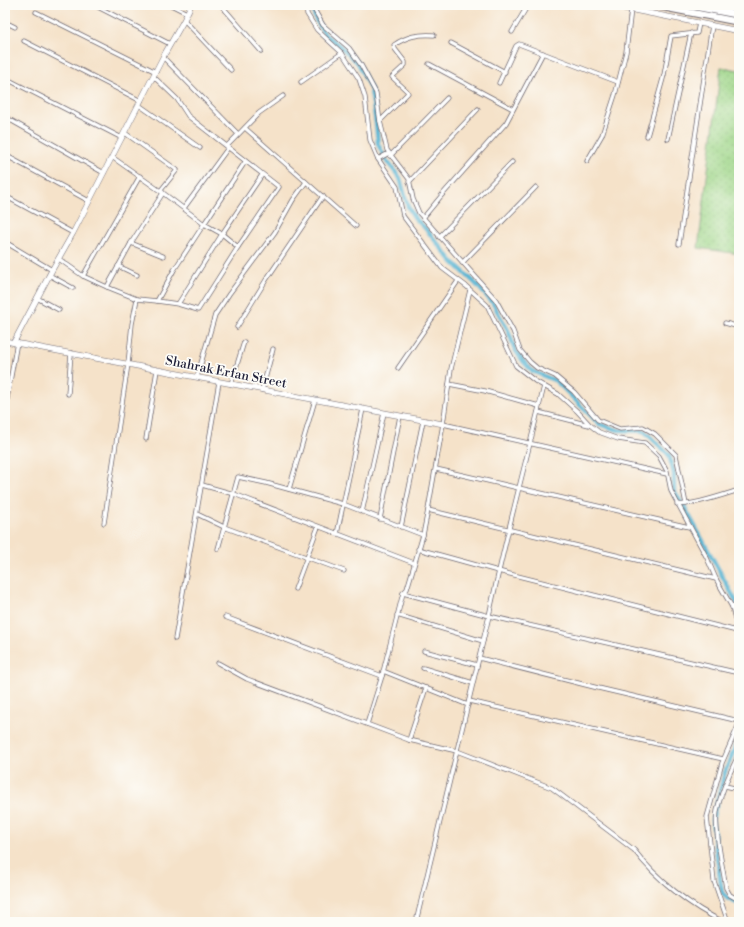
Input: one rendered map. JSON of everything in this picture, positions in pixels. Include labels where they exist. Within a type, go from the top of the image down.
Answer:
[{"type":"highway","points":[[652,5],[714,14],[739,15]]},
{"type":"highway","points":[[687,5],[739,22]]},
{"type":"street","points":[[94,5],[170,44]]},
{"type":"street","points":[[171,5],[187,13]]},
{"type":"street","points":[[5,410],[16,342],[37,298],[73,234],[163,57],[184,20],[190,5]]},
{"type":"street","points":[[221,5],[261,51]]},
{"type":"street","points":[[306,5],[307,14],[317,30],[342,53],[359,79],[365,97],[370,140],[378,159],[397,187],[403,216],[442,268],[487,305],[516,366],[535,381],[558,394],[599,432],[618,439],[645,443],[659,456],[667,474],[670,491],[707,558],[716,579],[736,606],[738,633],[418,550]]},
{"type":"street","points":[[314,5],[315,11],[323,25],[349,48],[361,65],[376,93],[387,150],[389,155],[408,179],[419,213],[495,300],[513,331],[520,350],[537,368],[555,376],[574,392],[598,420],[620,429],[643,427],[655,434],[676,455],[686,504]]},
{"type":"street","points":[[512,32],[528,5]]},
{"type":"street","points":[[608,5],[739,31]]},
{"type":"street","points":[[722,5],[739,8]]},
{"type":"street","points":[[587,161],[602,135],[618,82],[626,52],[631,9]]},
{"type":"street","points":[[36,12],[155,74],[177,99],[188,116],[278,187],[198,310],[157,300],[137,299],[83,276],[59,259]]},
{"type":"street","points":[[184,20],[231,70]]},
{"type":"street","points":[[5,22],[15,27]]},
{"type":"street","points":[[648,136],[664,75],[671,36],[676,34],[695,33],[698,31],[699,23]]},
{"type":"street","points":[[679,244],[712,26]]},
{"type":"street","points":[[668,139],[691,34]]},
{"type":"street","points":[[380,120],[408,93],[392,77],[405,65],[405,62],[395,49],[394,45],[402,39],[413,35],[434,35]]},
{"type":"street","points":[[24,41],[140,103],[200,148]]},
{"type":"street","points":[[451,43],[505,72]]},
{"type":"street","points":[[499,83],[517,45],[522,45],[618,82]]},
{"type":"street","points":[[300,82],[342,53]]},
{"type":"street","points":[[423,218],[442,194],[506,123],[543,53]]},
{"type":"street","points":[[163,57],[238,134]]},
{"type":"street","points":[[429,64],[513,109]]},
{"type":"street","points":[[5,78],[124,135],[177,170],[161,190],[163,193],[131,243],[107,287]]},
{"type":"street","points":[[184,208],[238,134],[259,113],[283,96]]},
{"type":"street","points":[[378,159],[389,155],[447,98]]},
{"type":"street","points":[[409,182],[478,108]]},
{"type":"street","points":[[5,117],[104,174]]},
{"type":"street","points":[[245,128],[356,226]]},
{"type":"street","points":[[5,155],[89,201]]},
{"type":"street","points":[[112,157],[204,224],[222,234],[238,247]]},
{"type":"street","points":[[157,300],[174,270],[245,162]]},
{"type":"street","points":[[439,237],[512,162]]},
{"type":"street","points":[[178,304],[222,234],[262,175]]},
{"type":"street","points":[[83,276],[140,176]]},
{"type":"street","points":[[197,377],[215,316],[229,294],[275,232],[293,200],[306,182]]},
{"type":"street","points":[[462,263],[536,187]]},
{"type":"street","points":[[5,196],[73,234]]},
{"type":"street","points":[[237,327],[266,280],[323,196]]},
{"type":"street","points":[[5,242],[73,288]]},
{"type":"street","points":[[131,243],[162,256]]},
{"type":"street","points":[[118,266],[137,274]]},
{"type":"street","points":[[398,368],[458,281]]},
{"type":"street","points":[[367,724],[382,676],[402,593],[407,589],[423,535],[436,469],[449,384],[470,290]]},
{"type":"street","points":[[37,298],[59,310]]},
{"type":"street","points":[[104,523],[128,364],[132,324],[137,299]]},
{"type":"street","points":[[487,305],[495,300]]},
{"type":"street","points":[[725,323],[739,327]]},
{"type":"street","name":"Shahrak Erfan Street","points":[[5,341],[443,424]]},
{"type":"street","points":[[231,384],[244,342]]},
{"type":"street","points":[[262,390],[273,349]]},
{"type":"street","points":[[68,394],[71,353]]},
{"type":"street","points":[[146,438],[157,370]]},
{"type":"street","points":[[175,639],[219,382]]},
{"type":"street","points":[[449,384],[540,406]]},
{"type":"street","points":[[416,922],[489,616],[498,571],[520,489],[544,386]]},
{"type":"street","points":[[289,489],[315,400]]},
{"type":"street","points":[[337,534],[342,504],[363,409]]},
{"type":"street","points":[[538,412],[590,425]]},
{"type":"street","points":[[362,512],[384,413]]},
{"type":"street","points":[[380,520],[400,416]]},
{"type":"street","points":[[401,527],[422,420]]},
{"type":"street","points":[[443,424],[667,474]]},
{"type":"street","points":[[436,469],[689,527]]},
{"type":"street","points":[[218,549],[238,477],[289,489],[342,504],[380,520],[423,535]]},
{"type":"street","points":[[202,486],[234,494],[414,563]]},
{"type":"street","points":[[679,505],[721,496],[739,490]]},
{"type":"street","points":[[428,510],[716,579]]},
{"type":"street","points":[[196,514],[224,527],[344,571]]},
{"type":"street","points":[[296,589],[318,527]]},
{"type":"street","points":[[402,593],[489,616],[739,674]]},
{"type":"street","points":[[397,615],[483,641]]},
{"type":"street","points":[[225,617],[382,676]]},
{"type":"street","points":[[424,651],[477,665]]},
{"type":"street","points":[[479,658],[594,687],[739,720]]},
{"type":"street","points":[[218,663],[247,680],[409,740],[457,751],[552,788],[634,850],[644,863],[683,898],[709,915],[724,922]]},
{"type":"street","points":[[423,668],[473,683]]},
{"type":"street","points":[[383,671],[468,703],[723,759]]},
{"type":"street","points":[[409,740],[426,688]]},
{"type":"street","points":[[728,922],[714,881],[707,817],[723,759],[739,724]]},
{"type":"street","points":[[739,754],[725,786],[717,812],[719,848],[726,888],[730,895],[739,900]]},
{"type":"street","points":[[725,786],[739,788]]},
{"type":"green space","points":[[721,67],[739,70],[739,254],[698,248]]},
{"type":"waterway","points":[[312,5],[315,18],[325,35],[339,45],[358,63],[371,90],[378,144],[386,160],[400,178],[408,207],[415,218],[452,261],[492,302],[508,330],[515,350],[532,371],[556,381],[599,424],[618,430],[644,431],[669,455],[674,474],[674,491],[685,508],[739,607]]},
{"type":"waterway","points":[[739,738],[725,772],[712,820],[722,892],[728,899],[739,904]]}]
